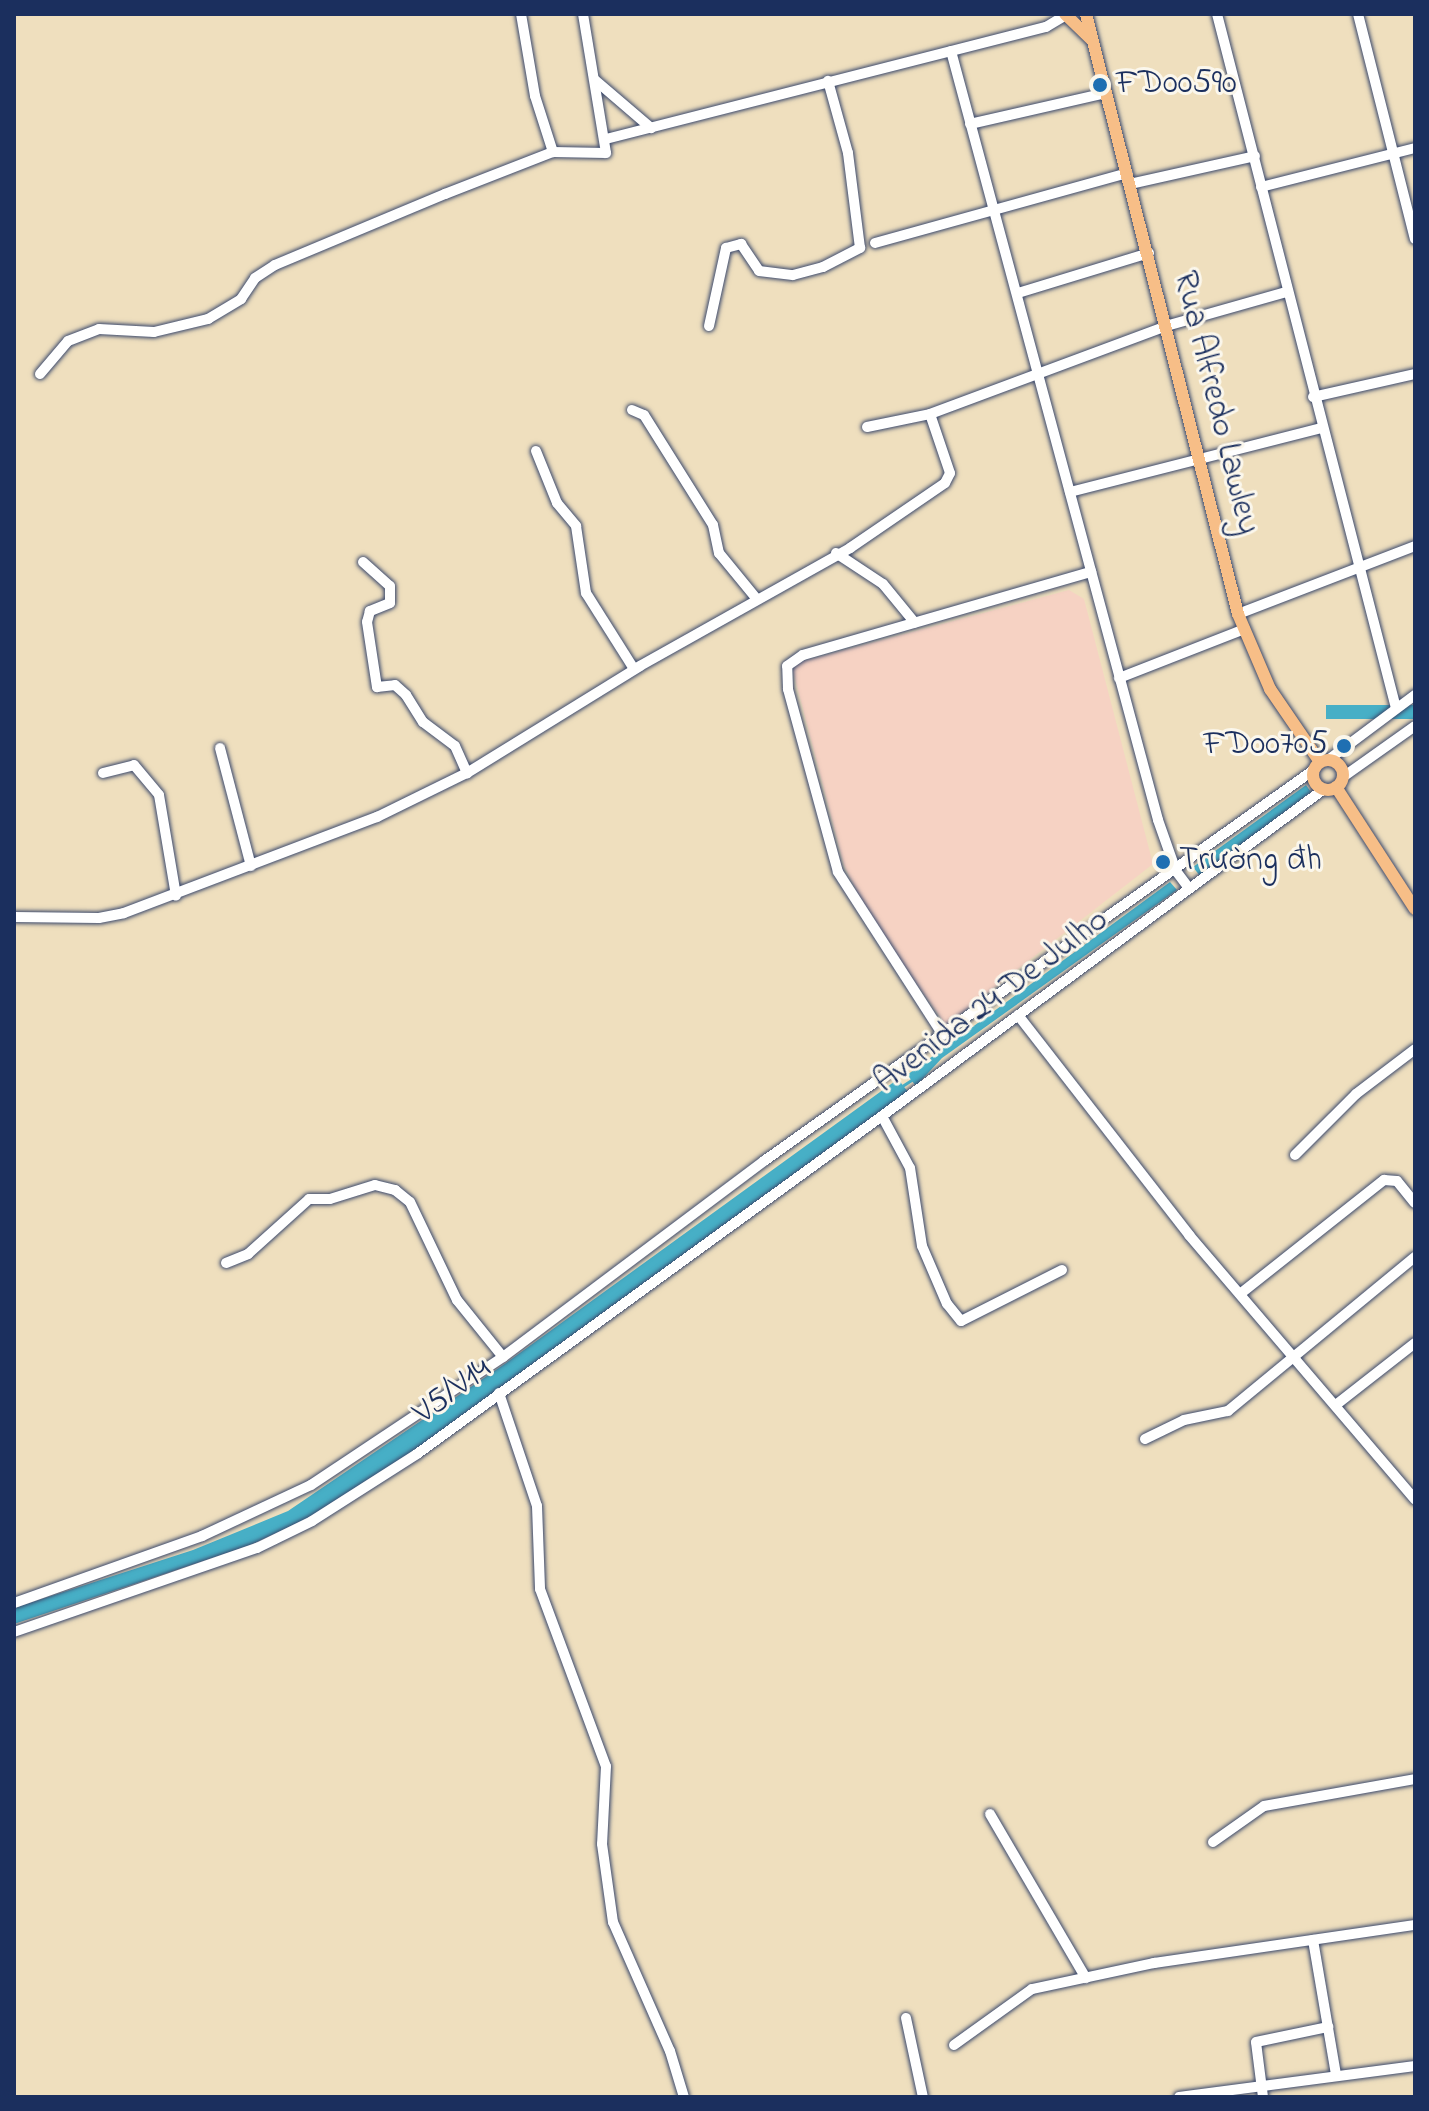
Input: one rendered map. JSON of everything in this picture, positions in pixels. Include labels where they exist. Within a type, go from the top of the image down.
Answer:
[{"type":"main road","points":[[1066,15],[1086,14]]},
{"type":"main road","name":"Rua Alfredo Lawley","points":[[1086,14],[1238,614],[1270,689],[1321,764]]},
{"type":"main road","points":[[1066,15],[1094,42]]},
{"type":"main road","points":[[1335,784],[1315,781],[1321,764],[1339,765],[1335,784],[1415,909]]},
{"type":"street","points":[[521,14],[535,96],[553,152]]},
{"type":"street","points":[[40,374],[68,341],[99,329],[154,332],[208,319],[241,299],[255,278],[275,265],[553,152],[606,153],[583,14]]},
{"type":"street","points":[[1217,14],[1313,397],[1396,708]]},
{"type":"street","points":[[1358,14],[1415,239]]},
{"type":"street","points":[[606,139],[1046,27],[1066,15]]},
{"type":"street","points":[[951,51],[1119,678],[1176,871],[1189,888]]},
{"type":"street","points":[[595,80],[651,128]]},
{"type":"street","points":[[709,326],[726,248],[741,244],[759,271],[793,275],[823,267],[860,248],[848,153],[828,81]]},
{"type":"street","points":[[970,124],[1107,93]]},
{"type":"street","points":[[1261,187],[1415,148]]},
{"type":"street","points":[[875,243],[1128,178],[1255,156]]},
{"type":"street","points":[[1018,293],[1149,253]]},
{"type":"street","points":[[867,427],[930,414],[1037,371],[1166,326],[1286,292]]},
{"type":"street","points":[[1313,397],[1415,374]]},
{"type":"street","points":[[632,410],[644,415],[713,525],[719,553],[756,598]]},
{"type":"street","points":[[14,917],[111,917],[176,896],[377,817],[467,773],[634,669],[836,553],[950,479],[930,414]]},
{"type":"street","points":[[1070,492],[1322,428]]},
{"type":"street","points":[[536,451],[552,493],[576,526],[586,593],[634,669]]},
{"type":"street","points":[[1238,614],[1358,565],[1415,546]]},
{"type":"street","points":[[836,553],[883,584],[915,623]]},
{"type":"street","points":[[363,562],[369,573],[387,581],[391,600],[370,611],[367,622],[377,687],[395,685],[406,695],[423,722],[455,746],[467,773]]},
{"type":"street","points":[[943,1035],[838,872],[785,676],[787,666],[803,655],[1091,572]]},
{"type":"street","points":[[1119,678],[1245,629]]},
{"type":"street","points":[[14,1603],[148,1557],[276,1504],[503,1357],[764,1161],[1176,871],[1415,695]]},
{"type":"street","name":"Avenida 24 De Julho","points":[[1062,1270],[961,1321],[947,1304],[922,1246],[910,1168],[882,1116],[1189,888],[1415,726]]},
{"type":"street","points":[[220,748],[251,866]]},
{"type":"street","points":[[103,773],[134,765],[159,795],[176,896]]},
{"type":"street","points":[[1018,1015],[1240,1294],[1337,1404],[1415,1500]]},
{"type":"street","points":[[1295,1155],[1356,1094],[1415,1049]]},
{"type":"street","name":"V5/V14","points":[[14,1632],[257,1548],[312,1521],[499,1393],[882,1116]]},
{"type":"street","points":[[1240,1294],[1384,1180],[1397,1181],[1415,1203]]},
{"type":"street","points":[[226,1263],[248,1254],[309,1199],[385,1186],[410,1202],[457,1300],[503,1357]]},
{"type":"street","points":[[1145,1439],[1184,1420],[1228,1411],[1415,1257]]},
{"type":"street","points":[[1337,1404],[1415,1343]]},
{"type":"street","points":[[499,1393],[537,1506],[540,1589],[606,1766],[602,1844],[613,1922],[670,2051],[684,2097]]},
{"type":"street","points":[[1213,1842],[1264,1806],[1415,1779]]},
{"type":"street","points":[[990,1814],[1022,1878],[1086,1978]]},
{"type":"street","points":[[954,2045],[1027,1990],[1415,1925]]},
{"type":"street","points":[[1313,1940],[1336,2074]]},
{"type":"street","points":[[906,2018],[923,2097]]},
{"type":"street","points":[[1263,2092],[1256,2042],[1328,2027]]},
{"type":"street","points":[[1179,2097],[1263,2092],[1336,2074],[1415,2066]]},
{"type":"shaded area","points":[[1069,590],[1084,599],[1153,864],[946,1025],[869,916],[844,865],[793,671],[796,663]]},
{"type":"water","points":[[1326,705],[1415,705],[1415,719],[1326,719]]},
{"type":"water","points":[[1306,785],[1311,792],[1200,876],[1193,867]]},
{"type":"water","points":[[1170,882],[1177,890],[942,1058],[916,1086],[907,1075]]},
{"type":"water","points":[[898,1079],[908,1092],[414,1451],[319,1513],[248,1546],[14,1624],[14,1608],[193,1550],[288,1511],[506,1363]]},
{"type":"waterway","points":[[899,1088],[913,1079]]},
{"type":"place","name":"FD00590","points":[[1100,85]]},
{"type":"place","name":"FD00705","points":[[1344,746]]},
{"type":"place","name":"Trường đh","points":[[1163,862]]}]
